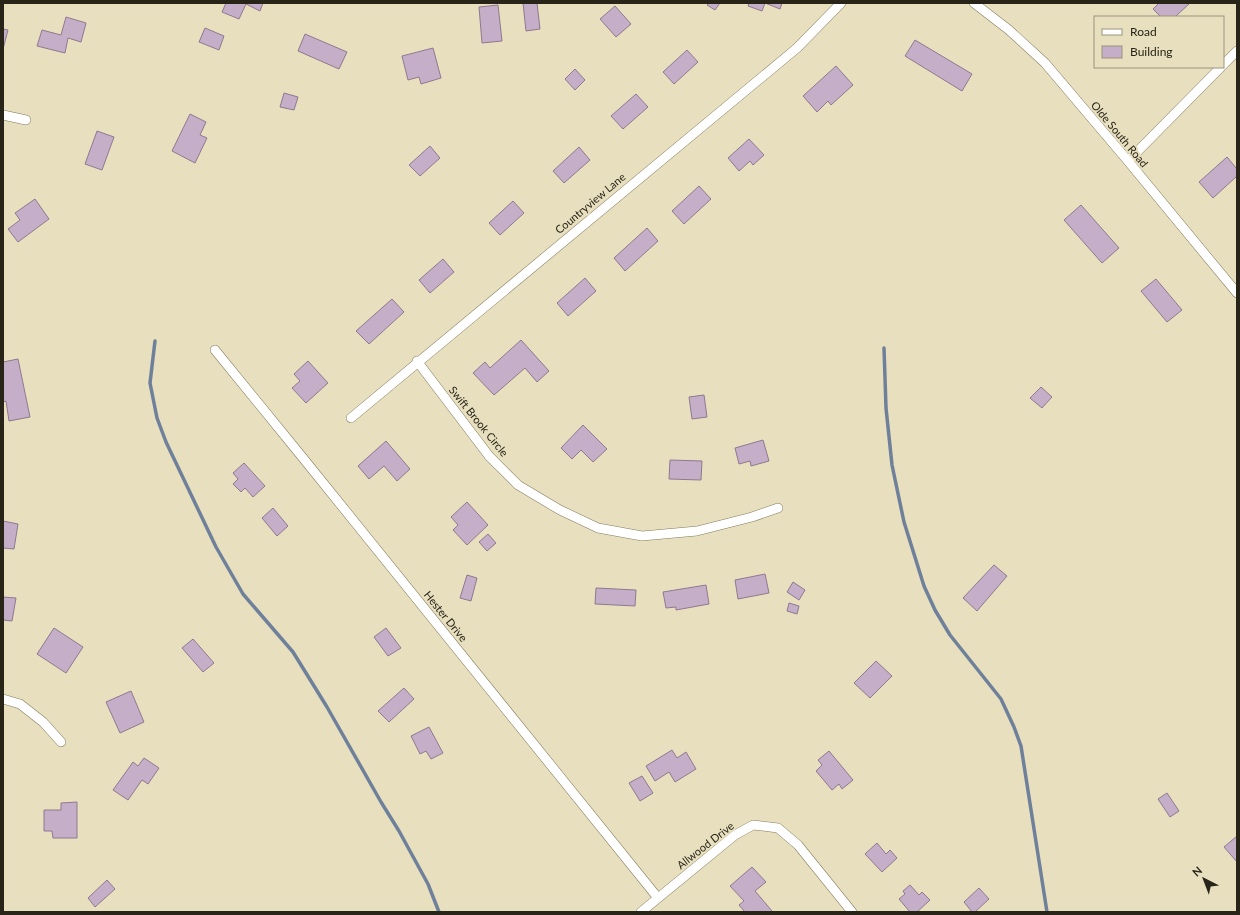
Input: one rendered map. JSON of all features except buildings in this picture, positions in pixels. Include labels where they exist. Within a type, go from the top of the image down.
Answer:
[{"type":"street","name":"Countryview Lane","points":[[350,418],[797,48],[841,3]]},
{"type":"street","name":"Olde South Road","points":[[974,3],[1009,30],[1045,63],[1237,292]]},
{"type":"street","points":[[1224,64],[1237,51]]},
{"type":"street","points":[[1128,161],[1220,68]]},
{"type":"street","points":[[3,115],[26,120]]},
{"type":"street","name":"Hester Drive","points":[[215,350],[658,898]]},
{"type":"street","name":"Swift Brook Circle","points":[[417,361],[489,456],[518,485],[560,510],[598,528],[642,536],[697,531],[752,517],[778,508]]},
{"type":"street","points":[[3,699],[20,704],[43,722],[61,742]]},
{"type":"street","name":"Allwood Drive","points":[[641,912],[735,835],[753,825],[778,828],[798,845],[852,912]]},
{"type":"waterway","points":[[155,341],[150,383],[157,418],[166,442],[216,547],[243,594],[293,652],[327,707],[428,884],[439,912]]},
{"type":"waterway","points":[[884,348],[886,408],[892,465],[904,522],[924,586],[935,610],[950,635],[1001,699],[1021,746],[1047,912]]}]
